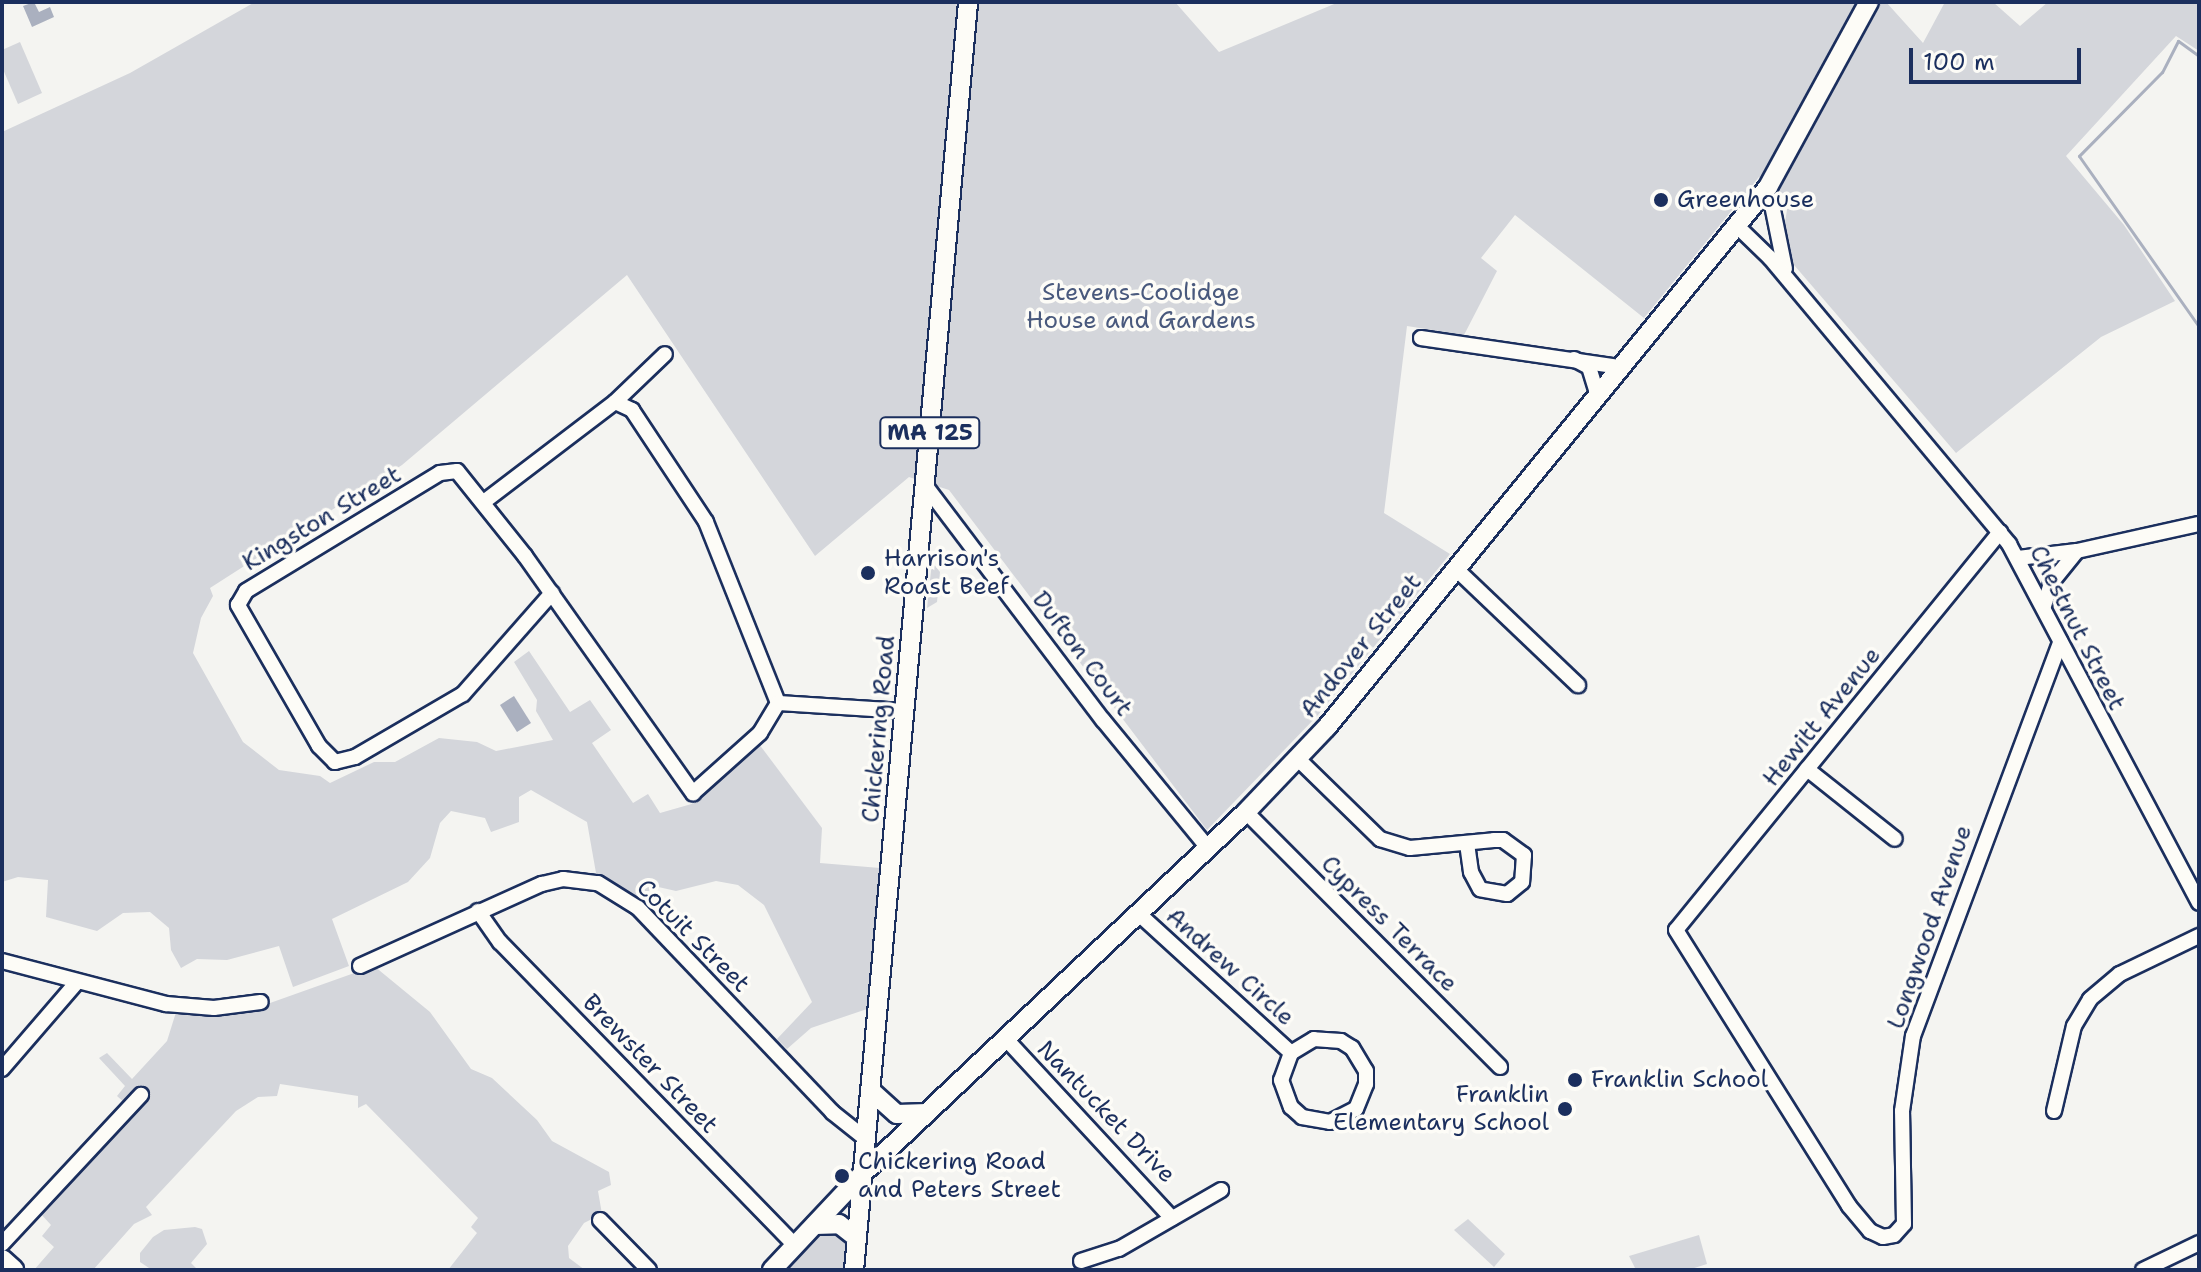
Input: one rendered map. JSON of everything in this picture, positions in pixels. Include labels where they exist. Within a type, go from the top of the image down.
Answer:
[{"type":"highway","points":[[2,1260],[13,1270]]},
{"type":"main road","name":"Chickering Road","points":[[863,1173],[968,2]]},
{"type":"main road","name":"Andover Street","points":[[772,1270],[863,1173],[1139,914],[1298,759],[1619,367],[1738,227],[1804,129],[1869,2]]},
{"type":"main road","points":[[870,1090],[897,1114],[927,1113]]},
{"type":"main road","name":"MA 125","points":[[854,1270],[863,1173]]},
{"type":"main road","points":[[815,1225],[839,1224],[857,1238]]},
{"type":"street","name":"Chestnut Street","points":[[1762,195],[1772,205],[1780,257],[1792,284]]},
{"type":"street","name":"Chestnut Street","points":[[1738,227],[1792,284],[2000,532],[2018,558],[2199,903]]},
{"type":"street","points":[[1421,338],[1570,357],[1619,367]]},
{"type":"street","points":[[485,501],[615,402],[665,354]]},
{"type":"street","points":[[1570,357],[1589,367],[1597,394]]},
{"type":"street","points":[[615,402],[632,410],[706,522],[734,581],[778,703],[905,711]]},
{"type":"street","name":"Kingston Street","points":[[552,593],[479,679],[448,704],[349,759],[335,762],[319,746],[250,633],[238,605],[242,595],[445,471],[457,471],[485,501],[552,593],[693,793],[760,733],[778,703]]},
{"type":"street","name":"Dufton Court","points":[[925,485],[1103,720],[1208,848]]},
{"type":"street","points":[[2018,558],[2077,551],[2199,524]]},
{"type":"street","name":"Hewitt Avenue","points":[[1676,930],[2000,532]]},
{"type":"street","points":[[2044,606],[2051,583],[2077,551]]},
{"type":"street","points":[[1455,568],[1578,685]]},
{"type":"street","name":"Longwood Avenue","points":[[1676,930],[1849,1206],[1870,1231],[1894,1235],[1905,1217],[1902,1111],[1913,1036],[2060,642]]},
{"type":"street","points":[[1298,759],[1380,839],[1410,848],[1467,843],[1511,843],[1526,864],[1522,882],[1507,894],[1480,889],[1471,872],[1467,843]]},
{"type":"street","points":[[1807,769],[1895,839]]},
{"type":"street","name":"Cypress Terrace","points":[[1246,812],[1500,1067]]},
{"type":"street","name":"Cotuit Street","points":[[360,966],[478,911],[563,879],[598,883],[625,896],[832,1112],[866,1139]]},
{"type":"street","name":"Brewster Street","points":[[478,911],[500,942],[795,1245]]},
{"type":"street","name":"Andrew Circle","points":[[1139,914],[1291,1053]]},
{"type":"street","points":[[2054,1111],[2074,1026],[2090,999],[2120,974],[2199,936]]},
{"type":"street","points":[[2,961],[191,1008],[261,1002]]},
{"type":"street","points":[[2,1069],[77,982]]},
{"type":"street","name":"Nantucket Drive","points":[[1006,1039],[1172,1218]]},
{"type":"street","name":"Andrew Circle","points":[[1314,1039],[1341,1041],[1352,1048],[1366,1071],[1366,1084],[1356,1109],[1330,1122],[1302,1117],[1291,1107],[1281,1080],[1291,1053],[1314,1039]]},
{"type":"street","points":[[2,1244],[141,1095]]},
{"type":"street","points":[[1081,1261],[1119,1249],[1221,1190]]},
{"type":"street","points":[[600,1220],[649,1270]]},
{"type":"street","points":[[2143,1270],[2199,1243]]},
{"type":"green space","name":"Stevens-Coolidge House and Gardens","points":[[255,2],[1175,2],[1219,52],[1339,2],[1886,2],[1923,43],[1945,2],[1993,2],[2020,26],[2048,2],[2199,2],[2199,51],[2176,36],[2066,156],[2124,225],[2175,301],[2101,337],[1956,453],[1788,258],[1783,234],[1789,198],[1759,177],[1644,318],[1515,215],[1481,258],[1497,271],[1464,335],[1407,326],[1384,513],[1450,554],[1318,715],[1207,830],[949,490],[909,477],[815,556],[627,275],[402,465],[210,588],[213,596],[201,618],[193,653],[243,742],[279,770],[320,776],[330,783],[374,762],[395,762],[439,738],[477,742],[496,751],[553,740],[536,711],[537,700],[514,662],[529,651],[570,712],[590,700],[611,730],[592,743],[633,803],[648,794],[660,813],[695,803],[759,744],[822,828],[820,863],[880,868],[867,1009],[811,1028],[787,1049],[777,1039],[812,1002],[764,905],[738,885],[716,881],[676,891],[654,886],[640,899],[596,873],[587,822],[531,790],[519,797],[519,822],[491,832],[485,818],[451,811],[440,823],[430,858],[408,882],[332,919],[349,966],[293,987],[279,946],[227,960],[197,959],[181,968],[171,950],[169,928],[150,912],[123,913],[97,931],[46,917],[48,880],[18,877],[2,882],[2,132],[130,73]]},
{"type":"green space","points":[[20,42],[42,93],[18,104],[2,67],[2,50]]},
{"type":"green space","points":[[932,562],[940,572],[937,602],[927,608]]},
{"type":"green space","points":[[374,966],[430,1012],[471,1069],[492,1078],[537,1120],[552,1141],[609,1172],[611,1185],[598,1191],[602,1214],[584,1223],[568,1246],[569,1258],[585,1270],[448,1270],[477,1233],[471,1227],[478,1218],[366,1104],[358,1108],[358,1096],[280,1084],[277,1096],[258,1097],[236,1111],[146,1207],[152,1215],[134,1224],[93,1270],[34,1270],[54,1247],[42,1236],[51,1225],[40,1213],[126,1104],[117,1096],[125,1086],[99,1058],[107,1053],[132,1079],[167,1041],[177,1009],[256,1008]]},
{"type":"green space","points":[[1468,1219],[1505,1254],[1494,1267],[1454,1230]]},
{"type":"green space","points":[[202,1229],[207,1244],[191,1263],[198,1270],[152,1270],[140,1262],[140,1253],[153,1237],[164,1230]]},
{"type":"green space","points":[[823,1230],[838,1230],[847,1240],[846,1270],[780,1270]]},
{"type":"green space","points":[[1699,1235],[1707,1264],[1688,1270],[1636,1270],[1629,1256]]},
{"type":"water","points":[[34,2],[39,12],[50,7],[54,17],[32,27],[23,6]]},
{"type":"water","points":[[514,696],[531,723],[517,732],[500,705]]},
{"type":"waterway","points":[[2199,56],[2178,41],[2162,72],[2079,156],[2199,327]]},
{"type":"place","name":"Greenhouse","points":[[1661,200]]},
{"type":"place","name":"Harrison's Roast Beef","points":[[868,573]]},
{"type":"place","name":"Franklin School","points":[[1575,1080]]},
{"type":"place","name":"Franklin Elementary School","points":[[1565,1109]]},
{"type":"place","name":"Chickering Road and Peters Street","points":[[842,1176]]}]
